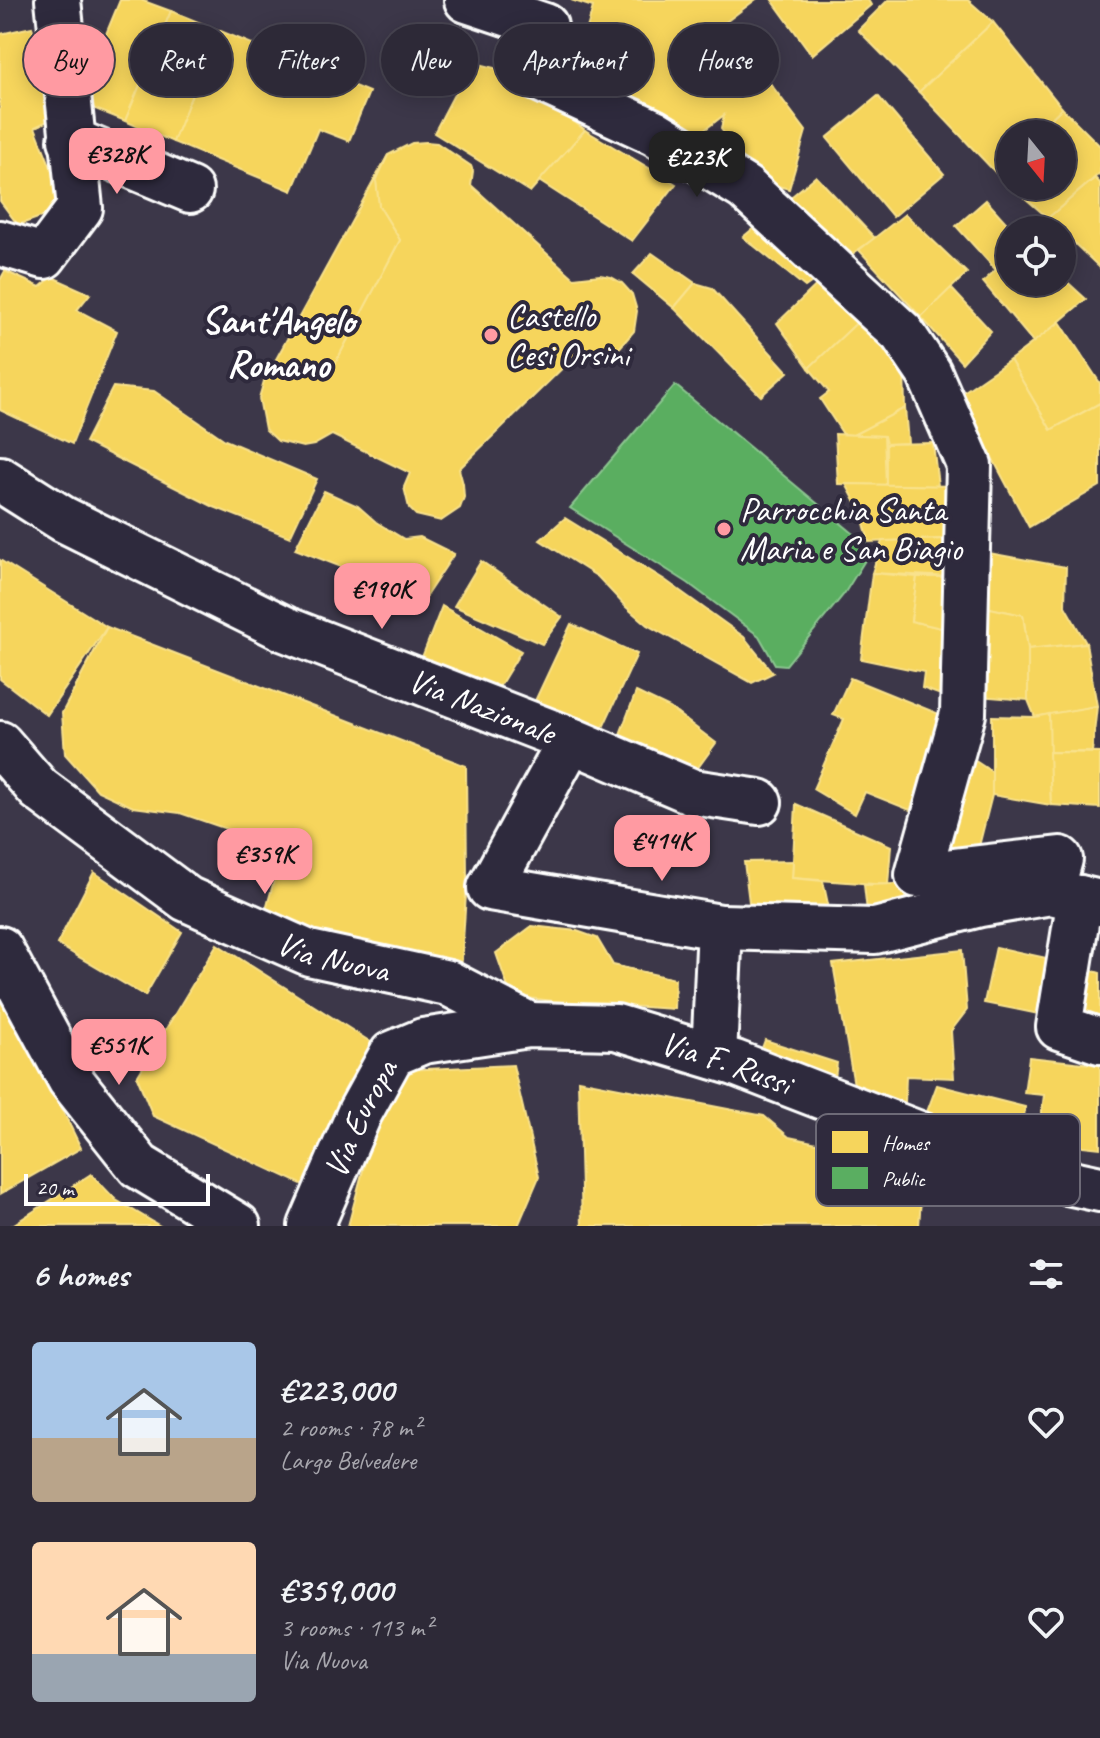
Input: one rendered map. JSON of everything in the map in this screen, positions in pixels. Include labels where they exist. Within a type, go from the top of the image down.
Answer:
[{"type":"street","points":[[0,243],[44,256],[80,208],[58,0]]},
{"type":"street","points":[[467,0],[545,26],[527,73],[654,132],[745,188],[902,333],[929,373],[969,465],[963,714],[918,875],[1060,859],[1077,898],[1059,1027],[1100,1041]]},
{"type":"street","points":[[71,140],[190,190]]},
{"type":"street","name":"Via Nazionale","points":[[0,479],[63,519],[285,629],[571,740],[693,792],[759,802]]},
{"type":"street","points":[[571,740],[490,888],[720,927],[875,931],[980,904],[1077,898]]},
{"type":"street","name":"Via Nuova","points":[[0,744],[39,789],[187,899],[309,953],[448,983],[529,1025]]},
{"type":"street","points":[[714,1056],[720,927]]},
{"type":"street","points":[[0,949],[70,1079],[139,1166],[238,1226]]},
{"type":"street","name":"Via F. Russi","points":[[529,1025],[616,1027],[714,1056],[866,1114]]},
{"type":"street","name":"Via Europa","points":[[311,1226],[360,1112],[392,1054],[423,1041],[529,1025]]},
{"type":"street","name":"Via F. Russi","points":[[1080,1185],[1100,1189]]},
{"type":"building: Homes","points":[[120,0],[141,0],[171,11],[166,24],[130,24],[130,96],[135,96],[125,121],[78,102],[80,96],[114,96],[114,24],[110,24]]},
{"type":"building: Homes","points":[[571,0],[755,0],[723,24],[669,24],[669,96],[779,95],[806,131],[789,189],[760,181],[721,129],[724,115],[694,138],[631,96],[653,96],[653,24],[588,24],[593,7]]},
{"type":"building: Homes","points":[[772,0],[868,0],[871,5],[812,55]]},
{"type":"building: Homes","points":[[888,0],[968,0],[993,22],[919,92],[858,30]]},
{"type":"building: Homes","points":[[171,11],[203,24],[166,24]]},
{"type":"building: Homes","points":[[993,22],[1062,108],[1050,120],[996,120],[996,173],[919,92]]},
{"type":"building: Homes","points":[[24,29],[24,96],[57,96],[63,114],[35,127],[67,208],[18,225],[0,201],[0,34]]},
{"type":"building: Homes","points":[[232,36],[248,42],[248,96],[365,96],[365,90],[369,92],[349,141],[318,129],[292,191],[173,142],[191,96],[232,96]]},
{"type":"building: Homes","points":[[478,64],[494,68],[494,96],[540,96],[585,130],[530,192],[434,133],[453,96],[478,96]]},
{"type":"building: Homes","points":[[135,96],[191,96],[173,142],[125,121]]},
{"type":"building: Homes","points":[[878,96],[944,174],[893,217],[827,138]]},
{"type":"building: Homes","points":[[1062,108],[1074,120],[1050,120]]},
{"type":"building: Homes","points":[[1076,122],[1100,146],[1100,173],[1076,194]]},
{"type":"building: Homes","points":[[585,130],[676,184],[632,241],[539,181]]},
{"type":"building: Homes","name":"Castello Cesi Orsini","points":[[412,143],[437,143],[471,166],[471,185],[574,278],[611,277],[632,294],[637,311],[634,331],[616,352],[595,355],[579,352],[459,469],[464,497],[460,508],[441,521],[416,515],[409,508],[404,487],[410,473],[332,435],[303,447],[278,441],[265,429],[259,398],[264,381],[281,366],[305,364],[329,375],[400,240],[379,206],[376,181],[388,155]]},
{"type":"building: Homes","points":[[388,155],[376,181],[379,206],[400,240],[329,375],[305,364],[281,366],[264,381]]},
{"type":"building: Homes","points":[[816,176],[875,238],[805,287],[743,237]]},
{"type":"building: Homes","points":[[1095,178],[1100,183],[1100,268],[1076,245],[1076,216],[1050,216],[1069,200],[1076,200],[1076,194]]},
{"type":"building: Homes","points":[[986,200],[1000,216],[996,216],[996,268],[995,269],[956,226]]},
{"type":"building: Homes","points":[[1027,200],[1069,200],[1050,216],[1046,216]]},
{"type":"building: Homes","points":[[905,214],[967,273],[921,317],[859,250]]},
{"type":"building: Homes","points":[[652,253],[695,283],[674,308],[633,274]]},
{"type":"building: Homes","points":[[996,269],[996,296],[1076,296],[1076,290],[1086,299],[1034,343],[983,282]]},
{"type":"building: Homes","points":[[5,271],[40,287],[52,277],[90,294],[77,310],[117,331],[72,444],[0,410],[0,280]]},
{"type":"building: Homes","points":[[828,274],[864,316],[809,368],[777,323]]},
{"type":"building: Homes","points":[[695,283],[712,288],[788,372],[761,396],[674,308]]},
{"type":"building: Homes","points":[[951,288],[991,331],[962,363],[921,317]]},
{"type":"building: Homes","points":[[864,316],[904,367],[905,408],[853,435],[843,434],[820,399],[829,392],[809,368]]},
{"type":"building: Homes","points":[[1060,322],[1100,383],[1100,403],[1051,430],[1010,360]]},
{"type":"building: Homes","points":[[1010,360],[1051,430],[1100,403],[1100,486],[1029,527],[959,395]]},
{"type":"building: Homes","points":[[113,387],[154,391],[225,440],[317,479],[290,537],[214,507],[85,442]]},
{"type":"building: Homes","points":[[905,408],[908,443],[886,444],[884,436],[853,435]]},
{"type":"building: Homes","points":[[835,434],[884,436],[886,485],[838,484]]},
{"type":"building: Homes","points":[[933,443],[938,486],[886,485],[886,444]]},
{"type":"building: Homes","points":[[846,484],[958,486],[964,538],[869,542],[861,512]]},
{"type":"building: Homes","points":[[324,491],[358,506],[376,522],[404,539],[420,537],[454,554],[424,599],[295,549]]},
{"type":"building: Homes","points":[[565,518],[665,580],[744,637],[773,673],[752,683],[647,625],[598,577],[540,540]]},
{"type":"building: Homes","points":[[952,539],[953,577],[872,573],[882,541]]},
{"type":"building: Homes","points":[[989,553],[1066,567],[1065,606],[1086,643],[1028,649],[1023,615],[985,607]]},
{"type":"building: Homes","points":[[0,560],[107,627],[47,715],[0,679]]},
{"type":"building: Homes","points":[[481,561],[562,617],[542,644],[454,606]]},
{"type":"building: Homes","points":[[872,573],[917,577],[911,621],[954,631],[952,699],[922,688],[924,672],[861,659]]},
{"type":"building: Homes","points":[[917,577],[953,577],[954,631],[911,621]]},
{"type":"building: Homes","points":[[442,606],[521,651],[490,702],[419,665]]},
{"type":"building: Homes","points":[[985,607],[1023,615],[1028,649],[1028,700],[979,696]]},
{"type":"building: Homes","points":[[571,624],[637,654],[600,734],[534,703]]},
{"type":"building: Homes","points":[[107,627],[466,766],[467,878],[461,973],[334,942],[266,910],[284,843],[259,840],[180,813],[133,807],[98,791],[65,754],[62,713]]},
{"type":"building: Homes","points":[[1086,643],[1097,706],[1035,717],[1028,700],[1028,649]]},
{"type":"building: Homes","points":[[850,678],[949,718],[910,810],[865,792],[855,814],[813,789],[844,719],[833,715]]},
{"type":"building: Homes","points":[[636,692],[670,708],[716,743],[697,769],[619,737]]},
{"type":"building: Homes","points":[[1097,706],[1092,752],[1049,752],[1049,714]]},
{"type":"building: Homes","points":[[1049,714],[1051,805],[992,795],[992,716],[1035,717]]},
{"type":"building: Homes","points":[[1049,752],[1100,753],[1100,808],[1051,805]]},
{"type":"building: Homes","points":[[965,754],[992,772],[992,795],[976,858],[940,856]]},
{"type":"building: Homes","points":[[796,804],[891,846],[888,885],[792,878]]},
{"type":"building: Homes","points":[[793,861],[792,878],[823,881],[831,918],[751,918],[744,862]]},
{"type":"building: Homes","points":[[94,872],[182,932],[145,996],[57,944]]},
{"type":"building: Homes","points":[[926,883],[930,910],[868,920],[864,885]]},
{"type":"building: Homes","points":[[532,926],[577,931],[597,938],[613,965],[675,979],[674,1009],[511,996],[496,953]]},
{"type":"building: Homes","points":[[217,944],[377,1046],[310,1188],[153,1116],[137,1077]]},
{"type":"building: Homes","points":[[996,947],[1051,959],[1039,1014],[984,1003]]},
{"type":"building: Homes","points":[[962,950],[967,1010],[951,1031],[954,1078],[906,1076],[905,1103],[854,1085],[833,964]]},
{"type":"building: Homes","points":[[1077,966],[1100,973],[1100,1029],[1067,1018]]},
{"type":"building: Homes","points":[[0,980],[81,1148],[0,1194]]},
{"type":"building: Homes","points":[[765,1040],[837,1063],[833,1093],[758,1059]]},
{"type":"building: Homes","points":[[1029,1057],[1100,1065],[1100,1148],[1080,1146],[1080,1114],[1042,1114],[1044,1095],[1024,1093]]},
{"type":"building: Homes","points":[[513,1065],[539,1177],[518,1226],[348,1226],[386,1084],[404,1070]]},
{"type":"building: Homes","points":[[578,1080],[764,1116],[789,1137],[816,1143],[816,1206],[920,1206],[919,1226],[582,1226]]},
{"type":"building: Homes","points":[[937,1085],[1025,1107],[1024,1114],[926,1114]]},
{"type":"building: Homes","points":[[91,1174],[116,1200],[160,1226],[11,1226]]},
{"type":"building: Public","name":"Parrocchia Santa Maria e San Biagio","points":[[675,385],[872,549],[844,594],[786,665],[775,664],[759,636],[688,583],[570,508]]},
{"type":"place","name":"Castello Cesi Orsini","points":[[491,335]]},
{"type":"place","name":"Parrocchia Santa Maria e San Biagio","points":[[724,529]]},
{"type":"district","name":"Sant'Angelo Romano","points":[[278,342]]}]
